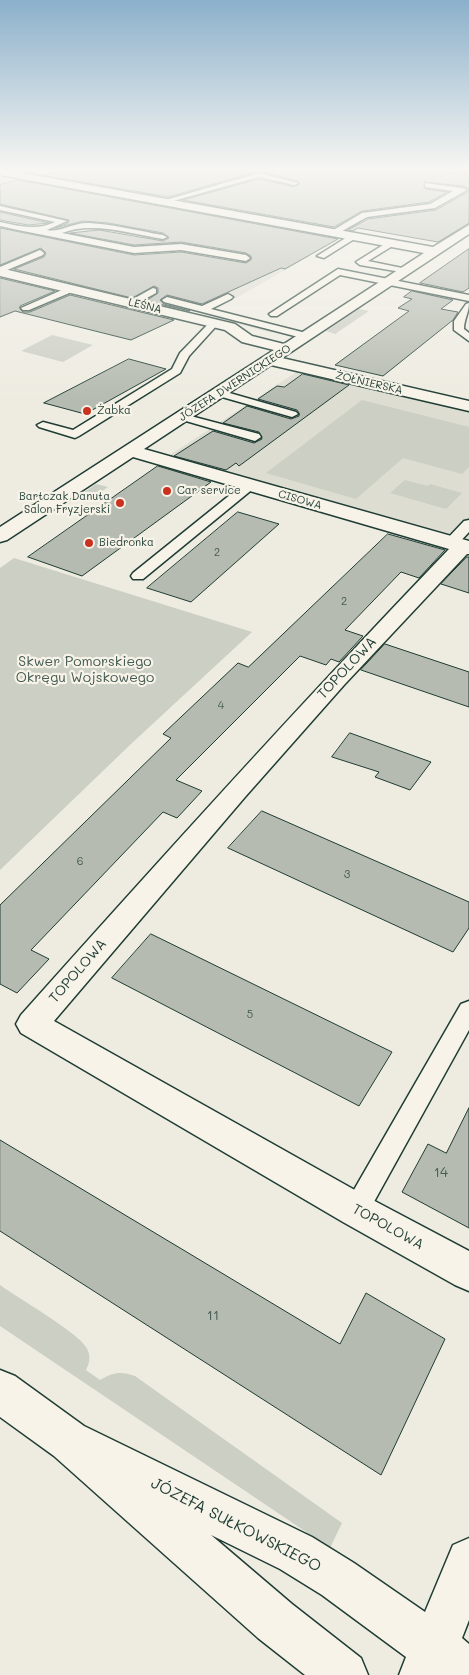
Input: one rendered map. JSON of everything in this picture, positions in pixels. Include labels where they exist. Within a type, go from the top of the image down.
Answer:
[{"type":"street","points":[[408,246],[435,251]]},
{"type":"street","name":"JÓZEFA DWERNICKIEGO","points":[[0,536],[442,246]]},
{"type":"street","name":"LEŚNA","points":[[0,271],[230,327],[247,339],[287,348]]},
{"type":"street","name":"ŻOŁNIERSKA","points":[[269,360],[469,406]]},
{"type":"street","name":"CISOWA","points":[[131,451],[250,485],[463,540]]},
{"type":"street","name":"TOPOLOWA","points":[[463,540],[236,791],[32,1024],[356,1210],[469,1272]]},
{"type":"street","name":"JÓZEFA SUŁKOWSKIEGO","points":[[0,1391],[69,1441],[275,1621],[344,1675]]},
{"type":"street","name":"JÓZEFA SUŁKOWSKIEGO","points":[[69,1441],[296,1553],[338,1579],[442,1665]]},
{"type":"street","points":[[442,1665],[469,1561]]},
{"type":"lane","points":[[114,246],[134,250],[181,247],[246,258]]},
{"type":"lane","points":[[321,256],[338,246]]},
{"type":"lane","points":[[386,246],[360,262],[404,271]]},
{"type":"lane","points":[[0,271],[40,253]]},
{"type":"lane","points":[[274,314],[338,272],[469,298]]},
{"type":"lane","points":[[26,308],[71,289]]},
{"type":"lane","points":[[132,303],[153,291]]},
{"type":"lane","points":[[203,309],[228,297]]},
{"type":"lane","points":[[167,300],[306,336]]},
{"type":"lane","points":[[469,306],[459,321],[459,330],[469,338]]},
{"type":"lane","points":[[43,425],[74,434],[176,371],[184,355],[214,324]]},
{"type":"lane","points":[[219,393],[292,414]]},
{"type":"lane","points":[[183,417],[255,437]]},
{"type":"lane","points":[[138,576],[250,485]]},
{"type":"lane","points":[[356,1210],[469,1010]]},
{"type":"shaded area","points":[[96,246],[246,246],[310,256],[215,310],[282,326],[272,333],[158,302],[223,271],[239,261],[182,250],[131,254]]},
{"type":"shaded area","points":[[298,371],[469,412],[469,540],[170,455]]},
{"type":"green space","points":[[359,309],[369,311],[335,334],[326,331]]},
{"type":"green space","points":[[52,335],[93,345],[63,362],[21,351]]},
{"type":"green space","points":[[362,400],[469,427],[469,467],[462,474],[403,458],[356,499],[266,473]]},
{"type":"green space","points":[[405,480],[428,486],[430,484],[462,493],[446,509],[390,493]]},
{"type":"green space","points":[[96,484],[108,487],[86,502],[76,498]]},
{"type":"green space","name":"Skwer Pomorskiego Okręgu Wojskowego","points":[[14,558],[252,632],[131,744],[0,870],[0,568]]},
{"type":"green space","points":[[0,1285],[60,1324],[80,1341],[88,1350],[89,1361],[86,1370],[100,1380],[117,1373],[135,1376],[342,1523],[330,1548],[0,1326]]},
{"type":"building","points":[[0,246],[90,246],[134,255],[181,252],[246,263],[251,260],[251,256],[246,253],[206,246],[325,246],[285,269],[281,268],[202,304],[167,295],[160,300],[164,304],[190,311],[146,301],[158,293],[158,288],[154,286],[132,298],[14,269],[44,257],[46,253],[41,248],[0,265]]},
{"type":"building","points":[[469,249],[469,288],[463,292],[420,283]]},
{"type":"building","points":[[0,278],[55,291],[20,306],[23,312],[30,312],[70,295],[174,320],[131,340],[15,311],[0,317]]},
{"type":"building","points":[[412,291],[453,300],[441,309],[458,312],[453,320],[383,376],[335,365],[409,311],[398,308],[412,299],[404,297]]},
{"type":"building","points":[[129,359],[166,369],[85,414],[44,403]]},
{"type":"building","points":[[303,374],[349,385],[239,466],[236,463],[226,470],[174,456],[213,431],[254,443],[262,439],[259,432],[223,423],[247,406],[291,419],[299,416],[297,410],[258,399],[277,386],[284,387]]},
{"type":"building","points":[[158,466],[211,482],[82,576],[28,557]]},
{"type":"building","points":[[238,512],[279,524],[191,602],[147,588]]},
{"type":"building","points":[[388,534],[445,550],[419,578],[401,572],[345,630],[363,636],[339,662],[331,659],[326,665],[300,656],[176,780],[202,791],[177,818],[163,812],[31,950],[49,959],[17,993],[0,984],[0,905],[171,738],[163,734],[238,663],[248,667]]},
{"type":"building","points":[[469,557],[469,593],[441,584]]},
{"type":"building","points":[[385,644],[469,672],[469,707],[361,670]]},
{"type":"building","points":[[350,733],[431,762],[410,790],[375,777],[379,772],[332,757]]},
{"type":"building","points":[[262,811],[469,902],[469,928],[453,952],[228,848]]},
{"type":"building","points":[[151,934],[392,1052],[359,1106],[112,978]]},
{"type":"building","points":[[469,1108],[469,1228],[402,1192],[428,1144],[446,1153]]},
{"type":"building","points":[[0,1140],[340,1344],[366,1293],[445,1339],[381,1475],[0,1231]]},
{"type":"place","name":"Żabka","points":[[87,411]]},
{"type":"place","name":"Car service","points":[[167,491]]},
{"type":"place","name":"Bartczak Danuta Salon Fryzjerski","points":[[120,503]]},
{"type":"place","name":"Biedronka","points":[[89,543]]}]
